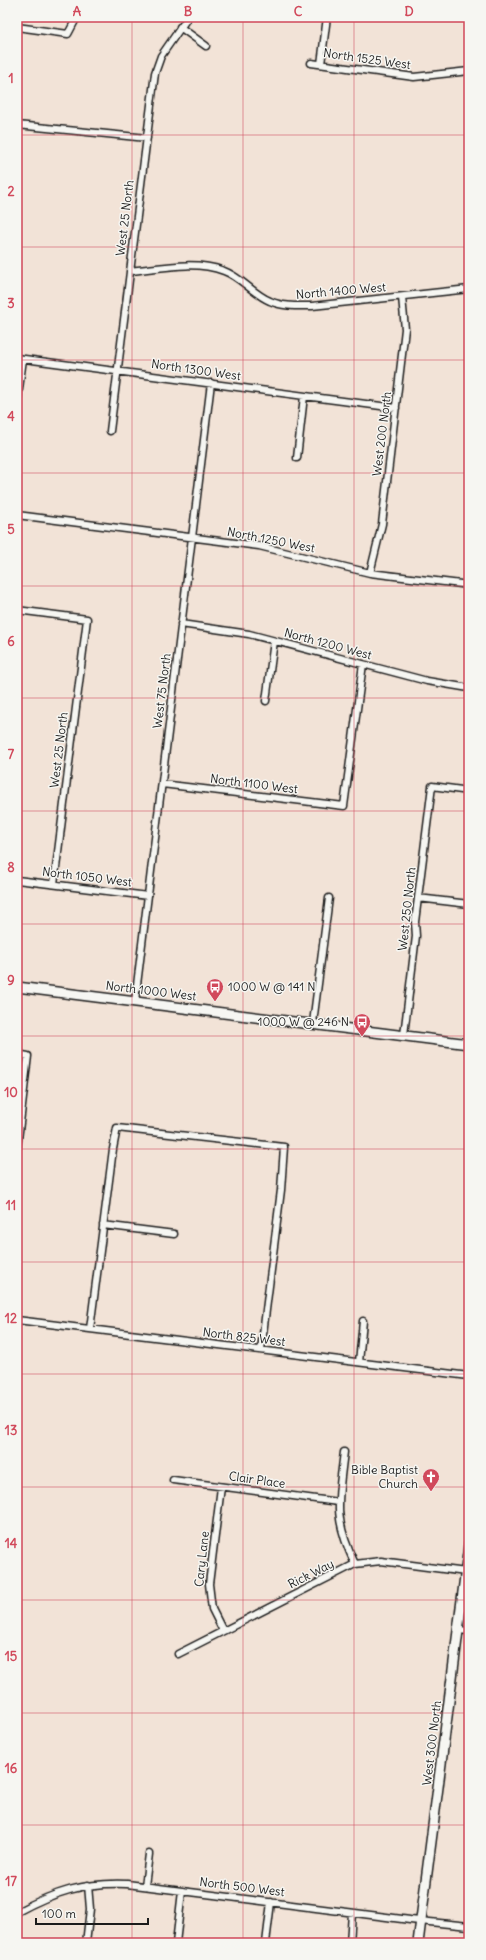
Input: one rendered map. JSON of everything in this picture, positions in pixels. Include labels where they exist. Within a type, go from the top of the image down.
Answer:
[{"type":"main road","name":"North 1000 West","points":[[17,987],[469,1044]]},
{"type":"main road","name":"West 300 North","points":[[418,1943],[469,1545]]},
{"type":"street","points":[[17,27],[68,34],[77,17]]},
{"type":"street","name":"West 25 North","points":[[110,431],[155,73],[161,56],[180,26],[188,17]]},
{"type":"street","points":[[321,64],[327,17]]},
{"type":"street","points":[[180,26],[206,46]]},
{"type":"street","name":"North 1525 West","points":[[311,63],[414,77],[469,71]]},
{"type":"street","points":[[17,125],[147,138]]},
{"type":"street","name":"North 1400 West","points":[[130,271],[183,265],[203,266],[225,271],[270,301],[291,306],[312,306],[469,289]]},
{"type":"street","name":"West 200 North","points":[[370,573],[382,524],[396,408],[405,329],[402,296]]},
{"type":"street","points":[[17,404],[20,358]]},
{"type":"street","name":"North 1300 West","points":[[20,358],[396,408]]},
{"type":"street","name":"West 75 North","points":[[135,1001],[210,383]]},
{"type":"street","points":[[297,458],[304,396]]},
{"type":"street","name":"North 1250 West","points":[[17,515],[258,546],[370,573],[469,585]]},
{"type":"street","name":"West 25 North","points":[[17,610],[87,619],[54,884]]},
{"type":"street","name":"North 1200 West","points":[[181,624],[231,630],[427,681],[469,688]]},
{"type":"street","points":[[266,701],[274,641]]},
{"type":"street","name":"North 1100 West","points":[[162,784],[344,806],[363,664]]},
{"type":"street","name":"West 250 North","points":[[404,1035],[418,898],[432,786],[469,791]]},
{"type":"street","name":"North 1050 West","points":[[20,880],[148,896]]},
{"type":"street","points":[[313,1024],[329,898]]},
{"type":"street","points":[[418,898],[469,904]]},
{"type":"street","points":[[17,1054],[28,1056],[17,1148]]},
{"type":"street","points":[[90,1329],[117,1128],[284,1147],[281,1190],[261,1350]]},
{"type":"street","points":[[103,1225],[174,1234]]},
{"type":"street","name":"North 825 West","points":[[17,1320],[469,1376]]},
{"type":"street","points":[[359,1362],[363,1322]]},
{"type":"street","points":[[344,1452],[338,1502],[338,1516],[342,1533],[355,1564]]},
{"type":"street","name":"Clair Place","points":[[173,1480],[338,1502]]},
{"type":"street","name":"Cary Lane","points":[[221,1487],[209,1584],[212,1609],[223,1631]]},
{"type":"street","name":"Rick Way","points":[[178,1654],[355,1564],[381,1561],[466,1572]]},
{"type":"street","points":[[458,1630],[469,1631]]},
{"type":"street","points":[[145,1886],[149,1854]]},
{"type":"street","name":"North 500 West","points":[[17,1912],[40,1900],[88,1885],[107,1883],[145,1886],[469,1926]]},
{"type":"street","points":[[86,1943],[90,1909],[88,1885]]},
{"type":"street","points":[[176,1943],[182,1891]]},
{"type":"street","points":[[266,1943],[271,1902]]},
{"type":"street","points":[[350,1943],[352,1912]]},
{"type":"place","name":"1000 W @ 141 N","points":[[215,1002]]},
{"type":"place","name":"1000 W @ 246 N","points":[[362,1037]]},
{"type":"place","name":"Bible Baptist Church","points":[[431,1492]]}]
